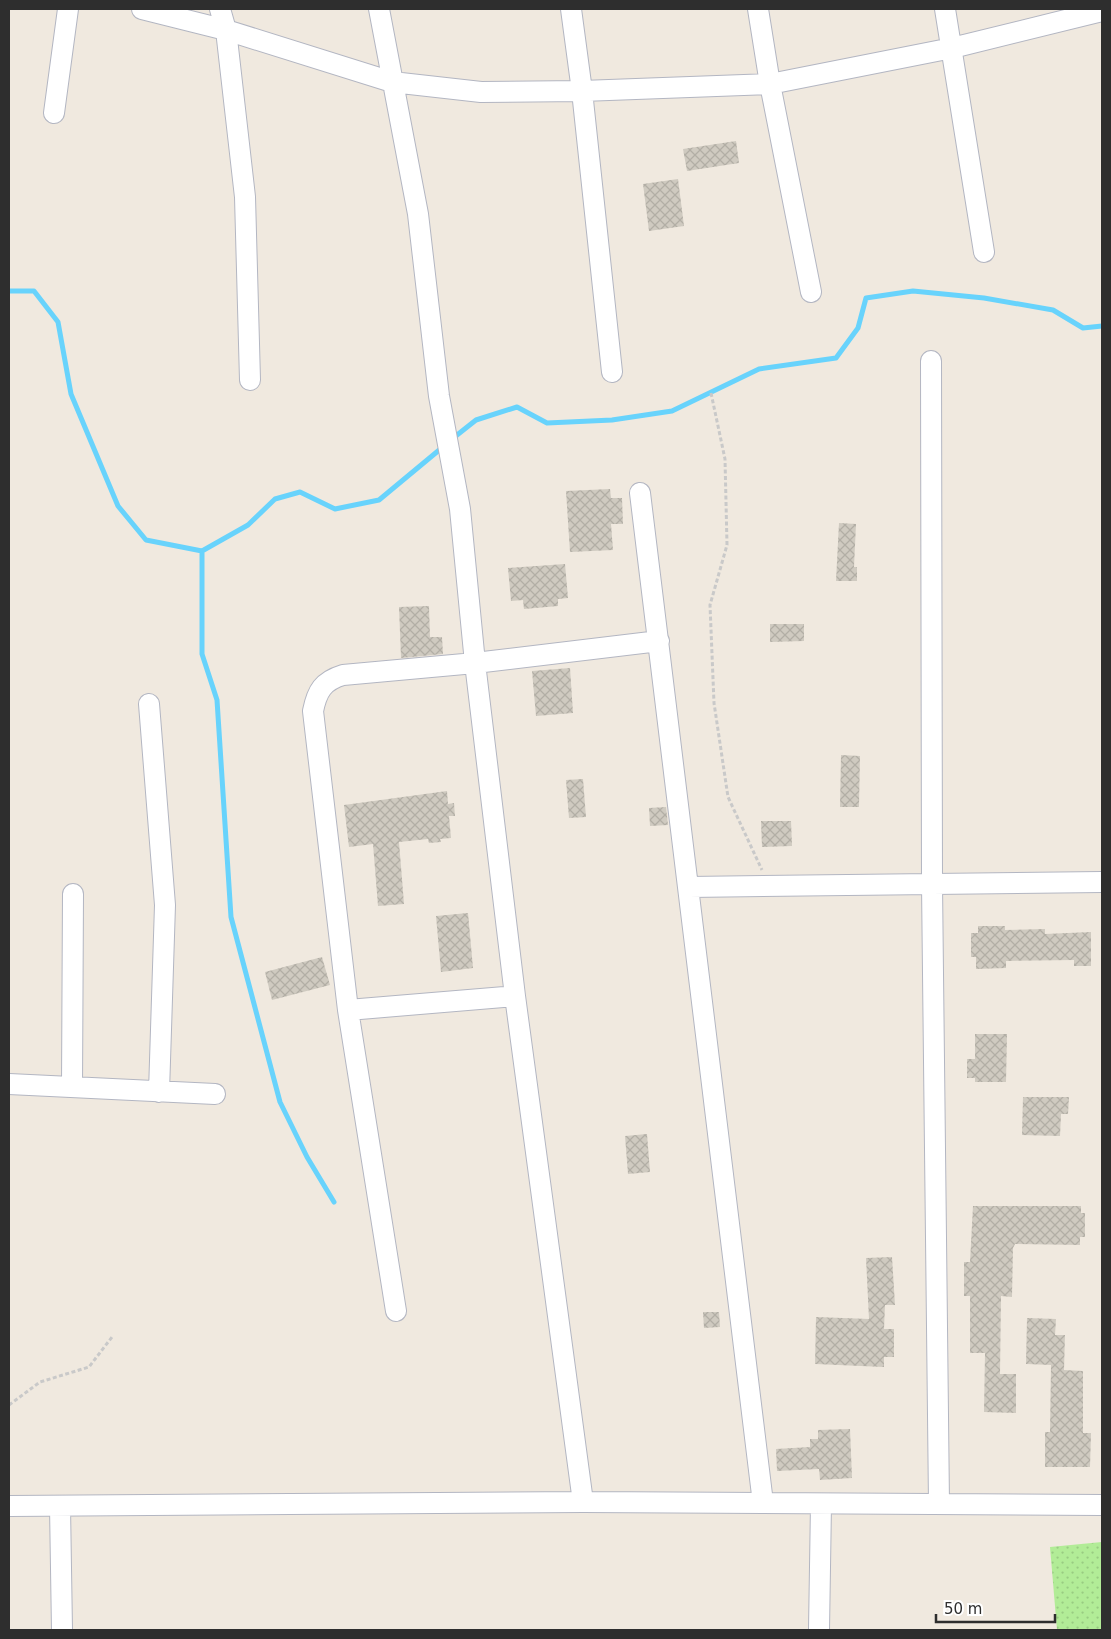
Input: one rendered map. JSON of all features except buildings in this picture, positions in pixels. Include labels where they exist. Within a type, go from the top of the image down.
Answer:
[{"type":"street","points":[[54,113],[68,9]]},
{"type":"street","points":[[142,9],[226,30],[392,82],[481,92],[582,91],[770,84],[952,48],[1102,11]]},
{"type":"street","points":[[220,9],[226,30],[245,197],[250,380]]},
{"type":"street","points":[[379,9],[418,214],[439,396],[460,508],[475,663],[515,996],[583,1502]]},
{"type":"street","points":[[571,9],[582,91],[612,372]]},
{"type":"street","points":[[758,9],[770,84],[811,292]]},
{"type":"street","points":[[946,9],[984,252]]},
{"type":"street","points":[[931,361],[932,884],[938,1504]]},
{"type":"street","points":[[640,493],[763,1503]]},
{"type":"street","points":[[396,1310],[348,1010],[313,711],[316,696],[321,686],[332,678],[343,675],[475,663],[659,641]]},
{"type":"street","points":[[149,704],[165,905],[159,1092]]},
{"type":"street","points":[[688,886],[1102,882]]},
{"type":"street","points":[[72,1087],[74,894]]},
{"type":"street","points":[[348,1010],[515,996]]},
{"type":"street","points":[[9,1084],[215,1094]]},
{"type":"street","points":[[9,1506],[583,1502],[1102,1505]]},
{"type":"street","points":[[819,1630],[821,1504]]},
{"type":"street","points":[[60,1506],[62,1630]]},
{"type":"path","points":[[711,393],[725,459],[727,545],[710,605],[714,703],[728,797],[769,886]]},
{"type":"path","points":[[9,1405],[40,1382],[89,1366],[112,1337]]},
{"type":"green space","points":[[1102,1542],[1102,1630],[1057,1630],[1050,1547]]},
{"type":"waterway","points":[[9,291],[34,291],[58,322],[71,394],[118,506],[146,540],[202,551],[248,525],[275,499],[300,492],[335,509],[379,500],[444,446]]},
{"type":"waterway","points":[[452,439],[476,420],[517,407],[547,423],[612,420],[672,411],[759,369],[836,358],[858,328],[866,298],[913,291],[984,298],[1053,310],[1083,328],[1102,326]]},
{"type":"waterway","points":[[202,551],[202,654],[217,700],[231,917],[280,1102],[307,1157],[334,1202]]}]
